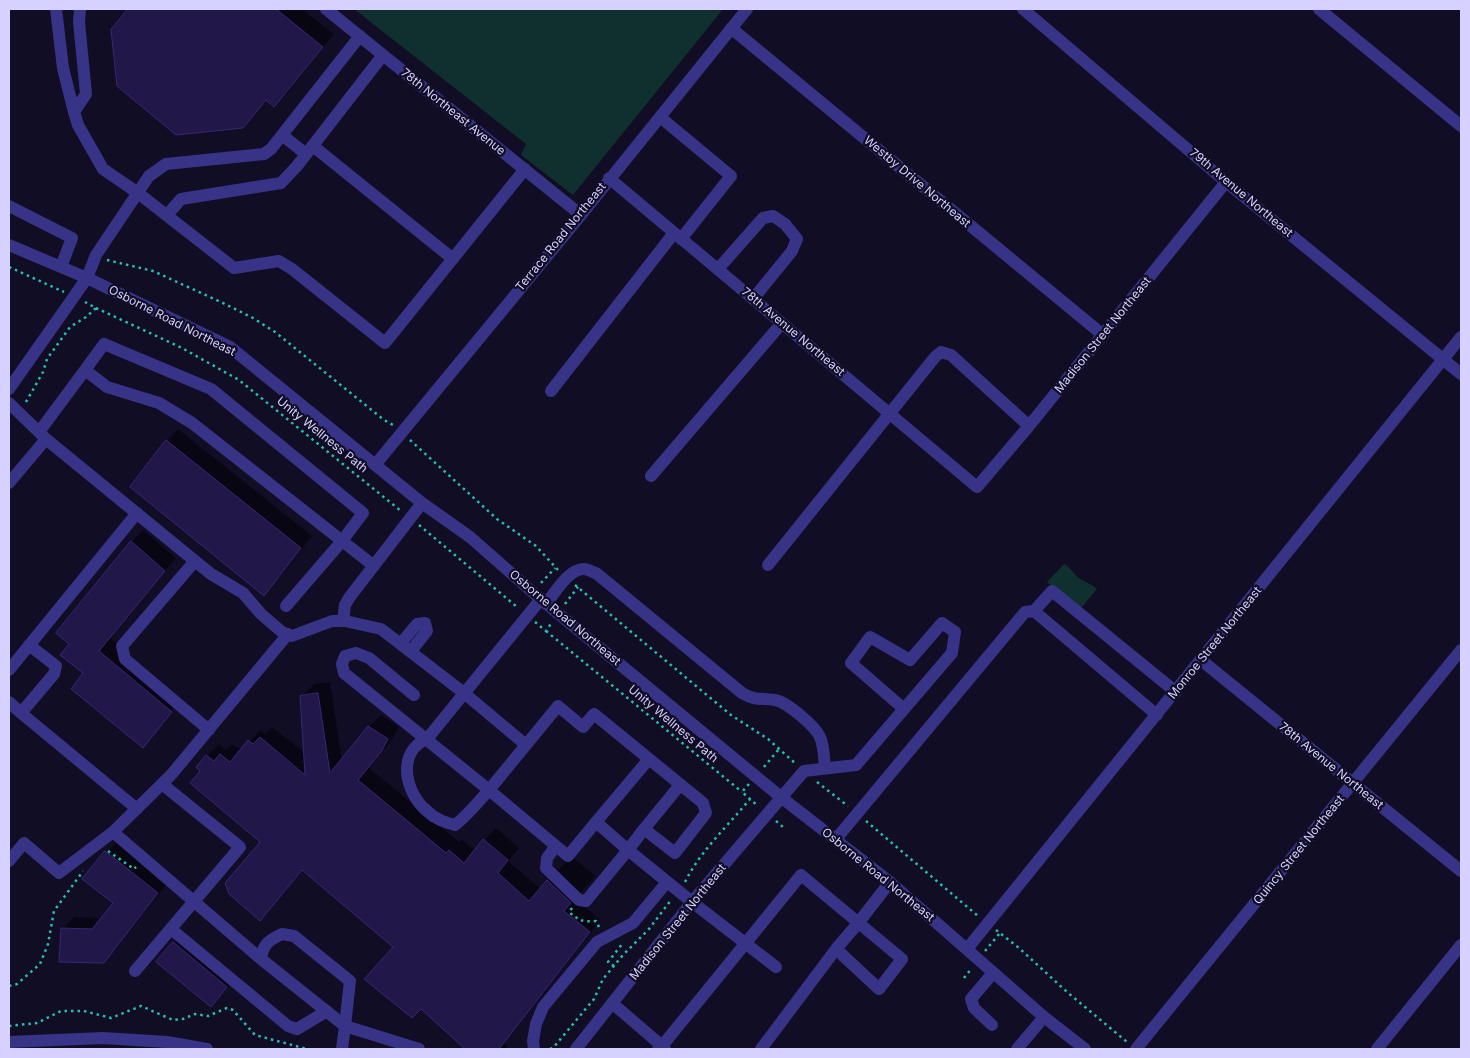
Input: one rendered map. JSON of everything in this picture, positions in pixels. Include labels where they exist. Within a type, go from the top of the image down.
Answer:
[{"type":"street","points":[[56,9],[63,68],[74,112],[78,125],[103,169],[138,193],[234,268],[279,261],[292,269],[384,343],[525,170]]},
{"type":"street","points":[[74,112],[86,94],[80,9]]},
{"type":"street","name":"78th Northeast Avenue","points":[[326,9],[581,215]]},
{"type":"street","name":"Terrace Road Northeast","points":[[375,465],[581,215],[747,9]]},
{"type":"street","name":"79th Avenue Northeast","points":[[1023,9],[1226,182],[1461,374]]},
{"type":"street","points":[[1319,9],[1461,126]]},
{"type":"street","name":"Westby Drive Northeast","points":[[732,28],[1102,335]]},
{"type":"street","points":[[9,388],[87,278],[96,255],[149,176],[166,164],[264,154],[282,135],[360,36]]},
{"type":"street","points":[[60,45],[81,43]]},
{"type":"street","points":[[167,215],[181,199],[281,183],[310,150],[383,55]]},
{"type":"street","points":[[551,391],[677,236],[731,176],[660,117]]},
{"type":"street","points":[[282,135],[310,150],[453,258]]},
{"type":"street","name":"78th Avenue Northeast","points":[[609,178],[977,487]]},
{"type":"street","name":"Madison Street Northeast","points":[[977,487],[1029,426],[1226,182]]},
{"type":"street","points":[[9,206],[72,238],[61,267]]},
{"type":"street","points":[[718,269],[762,218],[773,216],[785,224],[797,239],[792,251],[753,299]]},
{"type":"street","name":"Osborne Road Northeast","points":[[9,245],[87,278],[230,347],[422,503],[470,537],[544,602],[782,798],[890,882],[1044,1017],[1085,1049]]},
{"type":"street","points":[[651,476],[782,323]]},
{"type":"street","name":"Monroe Street Northeast","points":[[967,950],[1461,337]]},
{"type":"street","points":[[9,483],[43,436],[104,344],[211,390],[363,513],[342,541],[286,606]]},
{"type":"street","points":[[768,565],[940,352],[951,355],[1029,426]]},
{"type":"street","points":[[85,370],[107,387],[159,403],[192,423],[374,566]]},
{"type":"street","points":[[9,403],[43,436],[194,561],[211,574],[244,593],[261,614],[282,632],[292,636],[332,621],[343,621],[381,629],[464,693],[526,745]]},
{"type":"street","points":[[343,621],[345,606],[349,598],[422,503]]},
{"type":"street","points":[[9,670],[137,513]]},
{"type":"street","points":[[194,561],[122,646],[125,659],[209,730]]},
{"type":"street","points":[[644,828],[675,853],[706,813],[703,803],[594,714],[583,727],[558,706],[489,790],[468,814],[455,825],[438,820],[425,810],[410,788],[406,770],[411,753],[418,743],[427,739],[464,693],[544,602],[575,572],[585,569],[596,573],[753,700],[777,700],[787,705],[817,730],[821,739],[825,768]]},
{"type":"street","points":[[836,839],[856,812],[1024,612],[1034,611],[1052,591],[1176,692]]},
{"type":"street","points":[[1034,611],[1157,715]]},
{"type":"street","points":[[401,643],[417,624],[425,623],[427,631],[411,652]]},
{"type":"street","points":[[804,771],[856,765],[904,709],[952,653],[955,632],[942,623],[910,660],[870,637],[851,663],[904,709]]},
{"type":"street","points":[[9,861],[24,843],[60,873],[113,832],[162,784],[288,634]]},
{"type":"street","points":[[21,713],[54,674],[56,666],[29,645]]},
{"type":"street","name":"Quincy Street Northeast","points":[[1134,1047],[1461,650]]},
{"type":"street","points":[[414,696],[369,658],[356,654],[345,656],[342,664],[344,672],[568,856],[650,759]]},
{"type":"street","name":"78th Avenue Northeast","points":[[1201,660],[1461,871]]},
{"type":"street","points":[[9,702],[136,809]]},
{"type":"street","name":"Madison Street Northeast","points":[[576,1049],[692,902],[804,771]]},
{"type":"street","points":[[135,972],[240,848],[162,784]]},
{"type":"street","points":[[556,846],[547,858],[546,868],[579,900],[586,901],[680,784]]},
{"type":"street","points":[[596,822],[667,882],[776,967]]},
{"type":"street","points":[[113,832],[261,959],[345,1026],[419,1049]]},
{"type":"street","points":[[612,1003],[662,1048],[744,943],[801,875],[902,959],[879,989],[836,949]]},
{"type":"street","points":[[534,1049],[533,1041],[536,1024],[543,1007],[597,942],[633,923],[667,882]]},
{"type":"street","points":[[761,1049],[836,949],[890,882]]},
{"type":"street","points":[[171,930],[288,1026],[297,1029],[327,1011]]},
{"type":"street","points":[[261,959],[262,951],[268,941],[282,934],[294,936],[350,981],[342,1049]]},
{"type":"street","points":[[1377,1049],[1461,945]]},
{"type":"street","points":[[992,1025],[974,1008],[971,999],[994,973]]},
{"type":"street","points":[[1017,1049],[1044,1017]]},
{"type":"street","points":[[9,1042],[103,1038],[167,1042],[207,1049]]},
{"type":"path","points":[[96,255],[112,262],[153,271],[224,302],[275,332],[384,420],[392,424],[497,519],[536,546],[555,568],[731,715],[768,739],[988,924],[1020,948],[1067,992],[1134,1047]]},
{"type":"path","name":"Unity Wellness Path","points":[[9,267],[182,348],[239,380],[517,607]]},
{"type":"path","points":[[19,413],[43,372],[47,359],[70,327],[96,308]]},
{"type":"path","name":"Unity Wellness Path","points":[[546,631],[742,792]]},
{"type":"path","points":[[102,847],[134,869],[144,859]]},
{"type":"path","points":[[9,986],[17,984],[40,964],[48,944],[54,911],[84,870]]},
{"type":"path","points":[[9,1026],[36,1022],[61,1011],[84,1011],[111,1018],[142,1006],[173,1020],[183,1019],[195,1014],[208,1016],[226,1008],[232,1010],[256,1035],[307,1049]]},
{"type":"green space","points":[[354,9],[723,9],[573,195],[521,155],[526,144]]},
{"type":"green space","points":[[1064,564],[1075,575],[1097,589],[1080,609],[1047,582]]},
{"type":"building","points":[[128,9],[276,9],[323,47],[274,107],[266,100],[243,128],[176,135],[117,86],[111,30]]},
{"type":"building","points":[[166,440],[301,548],[264,596],[130,487]]},
{"type":"building","points":[[131,541],[165,571],[99,651],[172,712],[143,748],[71,689],[83,673],[60,655],[69,644],[56,633]]},
{"type":"building","points":[[318,693],[330,773],[368,726],[388,739],[381,752],[358,780],[446,853],[449,850],[464,863],[483,839],[508,860],[498,873],[529,901],[547,880],[571,903],[564,911],[590,932],[499,1049],[465,1049],[421,1009],[412,1018],[364,979],[393,947],[302,870],[260,921],[229,894],[225,883],[260,842],[190,783],[200,771],[196,767],[206,755],[214,761],[220,754],[230,762],[248,740],[253,744],[260,737],[305,775],[300,696]]},
{"type":"building","points":[[105,851],[158,893],[104,963],[59,962],[61,928],[92,929],[113,903],[82,879]]},
{"type":"building","points":[[173,942],[227,987],[211,1007],[156,962]]}]
